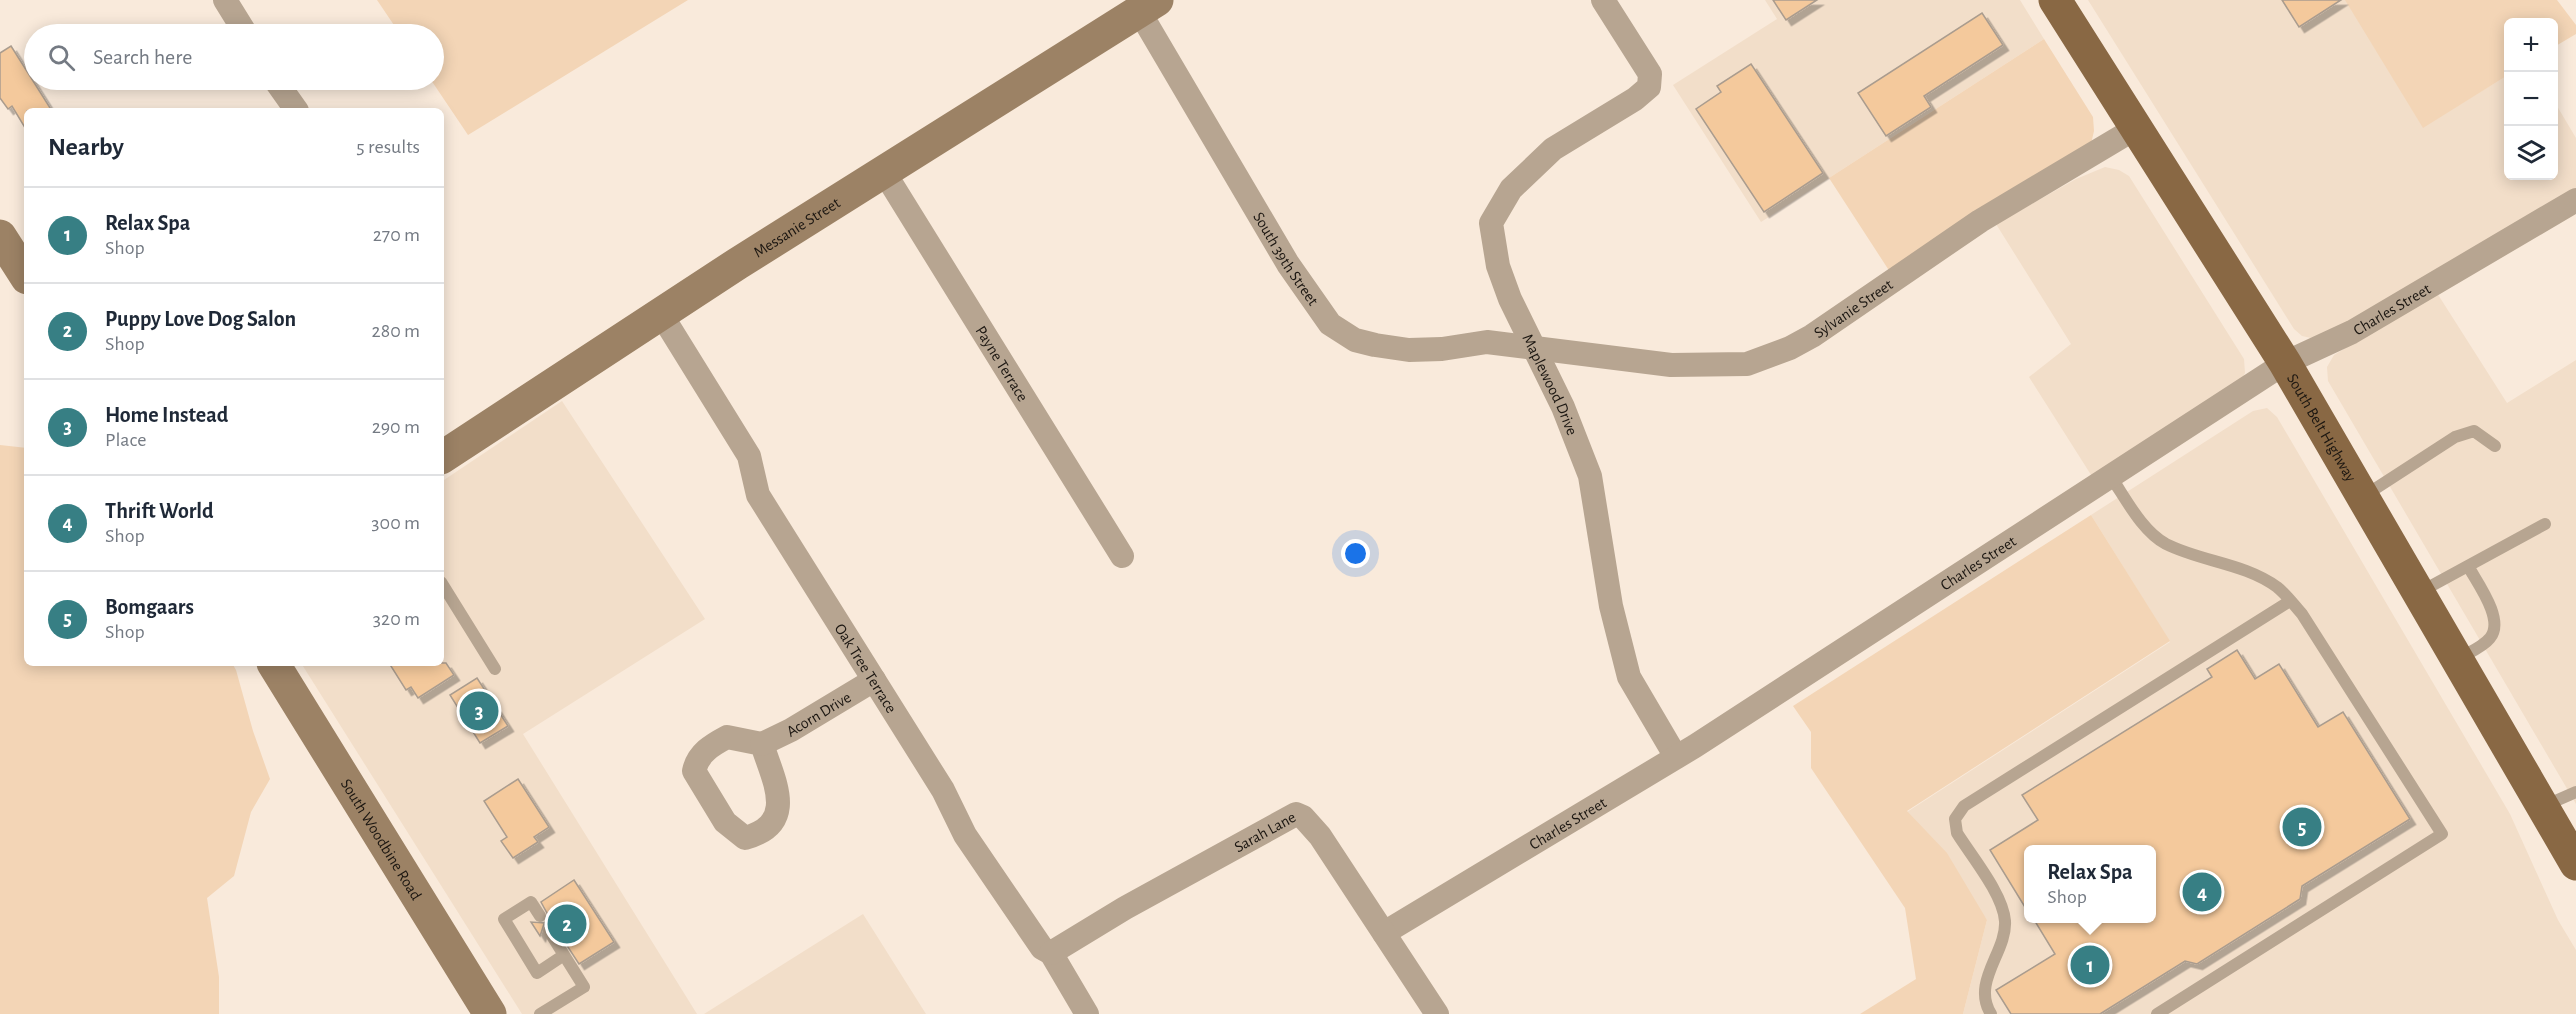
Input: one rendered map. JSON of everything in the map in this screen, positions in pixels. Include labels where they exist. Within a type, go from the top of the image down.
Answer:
[{"type":"main road","name":"South Belt Highway","points":[[2055,0],[2285,363],[2576,864]]},
{"type":"street","points":[[225,0],[240,24]]},
{"type":"street","name":"Maplewood Drive","points":[[1603,0],[1650,74],[1648,87],[1635,99],[1553,149],[1511,189],[1491,223],[1498,267],[1510,299],[1532,348],[1563,407],[1590,476],[1611,606],[1629,677],[1676,757]]},
{"type":"street","name":"Messanie Street","points":[[444,456],[661,314],[1148,6]]},
{"type":"street","name":"South 39th Street","points":[[1148,6],[1288,264],[1330,324],[1355,340],[1409,350],[1442,350],[1487,342],[1532,348]]},
{"type":"street","points":[[282,90],[295,108]]},
{"type":"street","name":"Sylvanie Street","points":[[1532,348],[1671,365],[1748,364],[1790,348],[1812,336],[1980,221],[2136,128]]},
{"type":"street","name":"Payne Terrace","points":[[884,172],[1122,556]]},
{"type":"street","name":"Charles Street","points":[[1384,933],[1676,757],[2285,363],[2352,332],[2576,200]]},
{"type":"street","points":[[0,236],[24,273]]},
{"type":"street","name":"Oak Tree Terrace","points":[[661,314],[749,456],[758,495],[943,790],[964,835],[1042,948],[1051,953],[1087,1014]]},
{"type":"street","name":"South Woodbine Road","points":[[275,666],[490,1014]]},
{"type":"street","name":"Acorn Drive","points":[[762,744],[791,730],[874,680]]},
{"type":"street","name":"Sarah Lane","points":[[1051,953],[1125,908],[1296,814],[1303,817],[1320,836],[1437,1014]]},
{"type":"lane","points":[[2363,497],[2455,437],[2474,432],[2495,446]]},
{"type":"lane","points":[[2111,477],[2132,509],[2165,543],[2241,568],[2277,587],[2290,601],[2302,614],[2442,834],[2157,1014]]},
{"type":"lane","points":[[2419,592],[2546,524]]},
{"type":"lane","points":[[2457,659],[2489,640],[2495,629],[2496,618],[2468,566]]},
{"type":"lane","points":[[444,587],[495,669]]},
{"type":"lane","points":[[1992,1014],[1986,1006],[1985,990],[2005,925],[2003,906],[1957,833],[1955,819],[1964,806],[2290,601]]},
{"type":"lane","points":[[2542,806],[2576,792]]},
{"type":"lane","points":[[540,916],[531,902],[504,918],[537,973],[564,956]]},
{"type":"lane","points":[[540,1014],[584,987],[549,931]]},
{"type":"shaded area","points":[[377,0],[688,0],[468,135],[438,90],[444,90],[444,24],[393,24]]},
{"type":"shaded area","points":[[1765,0],[2020,0],[2044,39],[1761,222],[1673,85],[1777,19]]},
{"type":"shaded area","points":[[2088,0],[2346,0],[2423,127],[2504,77],[2504,180],[2558,180],[2558,108],[2576,138],[2576,188],[2525,221],[2330,333],[2311,338],[2302,336],[2294,329]]},
{"type":"shaded area","points":[[2345,0],[2557,0],[2576,25],[2576,34],[2558,45],[2558,18],[2504,18],[2504,77],[2423,128]]},
{"type":"shaded area","points":[[2044,39],[2093,117],[2094,131],[2091,144],[1890,272],[1829,178]]},
{"type":"shaded area","points":[[2105,167],[2119,170],[2129,176],[2244,359],[2245,373],[2239,385],[2093,478],[2029,377],[2071,344],[1996,224],[2076,179]]},
{"type":"shaded area","points":[[2437,293],[2507,403],[2576,360],[2576,804],[2328,381],[2327,367],[2334,355]]},
{"type":"shaded area","points":[[562,401],[705,619],[523,734],[697,1014],[522,1014],[303,666],[444,666],[444,480]]},
{"type":"shaded area","points":[[2267,408],[2277,417],[2510,814],[2558,920],[2576,950],[2576,1014],[1963,1014],[1987,920],[1907,812],[2170,642],[2091,515],[2253,411]]},
{"type":"shaded area","points":[[0,445],[24,448],[24,666],[234,666],[270,779],[251,812],[234,876],[207,898],[219,977],[219,1014],[0,1014]]},
{"type":"shaded area","points":[[2091,515],[2170,641],[1907,811],[1947,853],[1987,920],[1963,1014],[1860,1014],[1916,979],[1905,908],[1811,768],[1811,732],[1793,706]]},
{"type":"shaded area","points":[[863,914],[926,1014],[704,1014]]},
{"type":"building","points":[[1773,0],[1817,0],[1786,20]]},
{"type":"building","points":[[2282,0],[2341,0],[2299,27]]},
{"type":"building","points":[[1982,13],[2003,45],[1924,96],[1931,107],[1886,136],[1858,93]]},
{"type":"building","points":[[11,46],[24,67],[24,90],[39,90],[50,108],[24,108],[24,126],[12,106],[8,109],[0,98],[0,53]]},
{"type":"building","points":[[1751,64],[1823,173],[1764,212],[1696,109],[1721,92],[1717,86]]},
{"type":"building","points":[[2237,650],[2255,679],[2279,664],[2318,727],[2343,712],[2410,819],[2302,886],[2300,899],[2197,964],[2185,961],[2100,1014],[2011,1014],[1996,990],[2055,954],[2036,923],[2156,923],[2156,845],[2024,845],[2024,905],[1990,850],[2038,820],[2022,795],[2212,677],[2207,669]]},
{"type":"building","points":[[446,663],[454,675],[418,698],[411,687],[406,690],[391,666],[444,666]]},
{"type":"building","points":[[477,678],[508,726],[480,743],[450,695]]},
{"type":"building","points":[[518,779],[549,827],[534,837],[538,842],[513,858],[501,841],[507,837],[484,801]]},
{"type":"building","points":[[574,880],[614,942],[579,964],[553,924],[544,924],[540,936],[531,922],[545,923],[548,915],[541,902]]},
{"type":"place","name":"Home Instead","points":[[479,711]]},
{"type":"place","name":"Bomgaars","points":[[2302,827]]},
{"type":"place","name":"Thrift World","points":[[2202,892]]},
{"type":"place","name":"Puppy Love Dog Salon","points":[[567,924]]},
{"type":"place","name":"Relax Spa","points":[[2090,965]]}]
